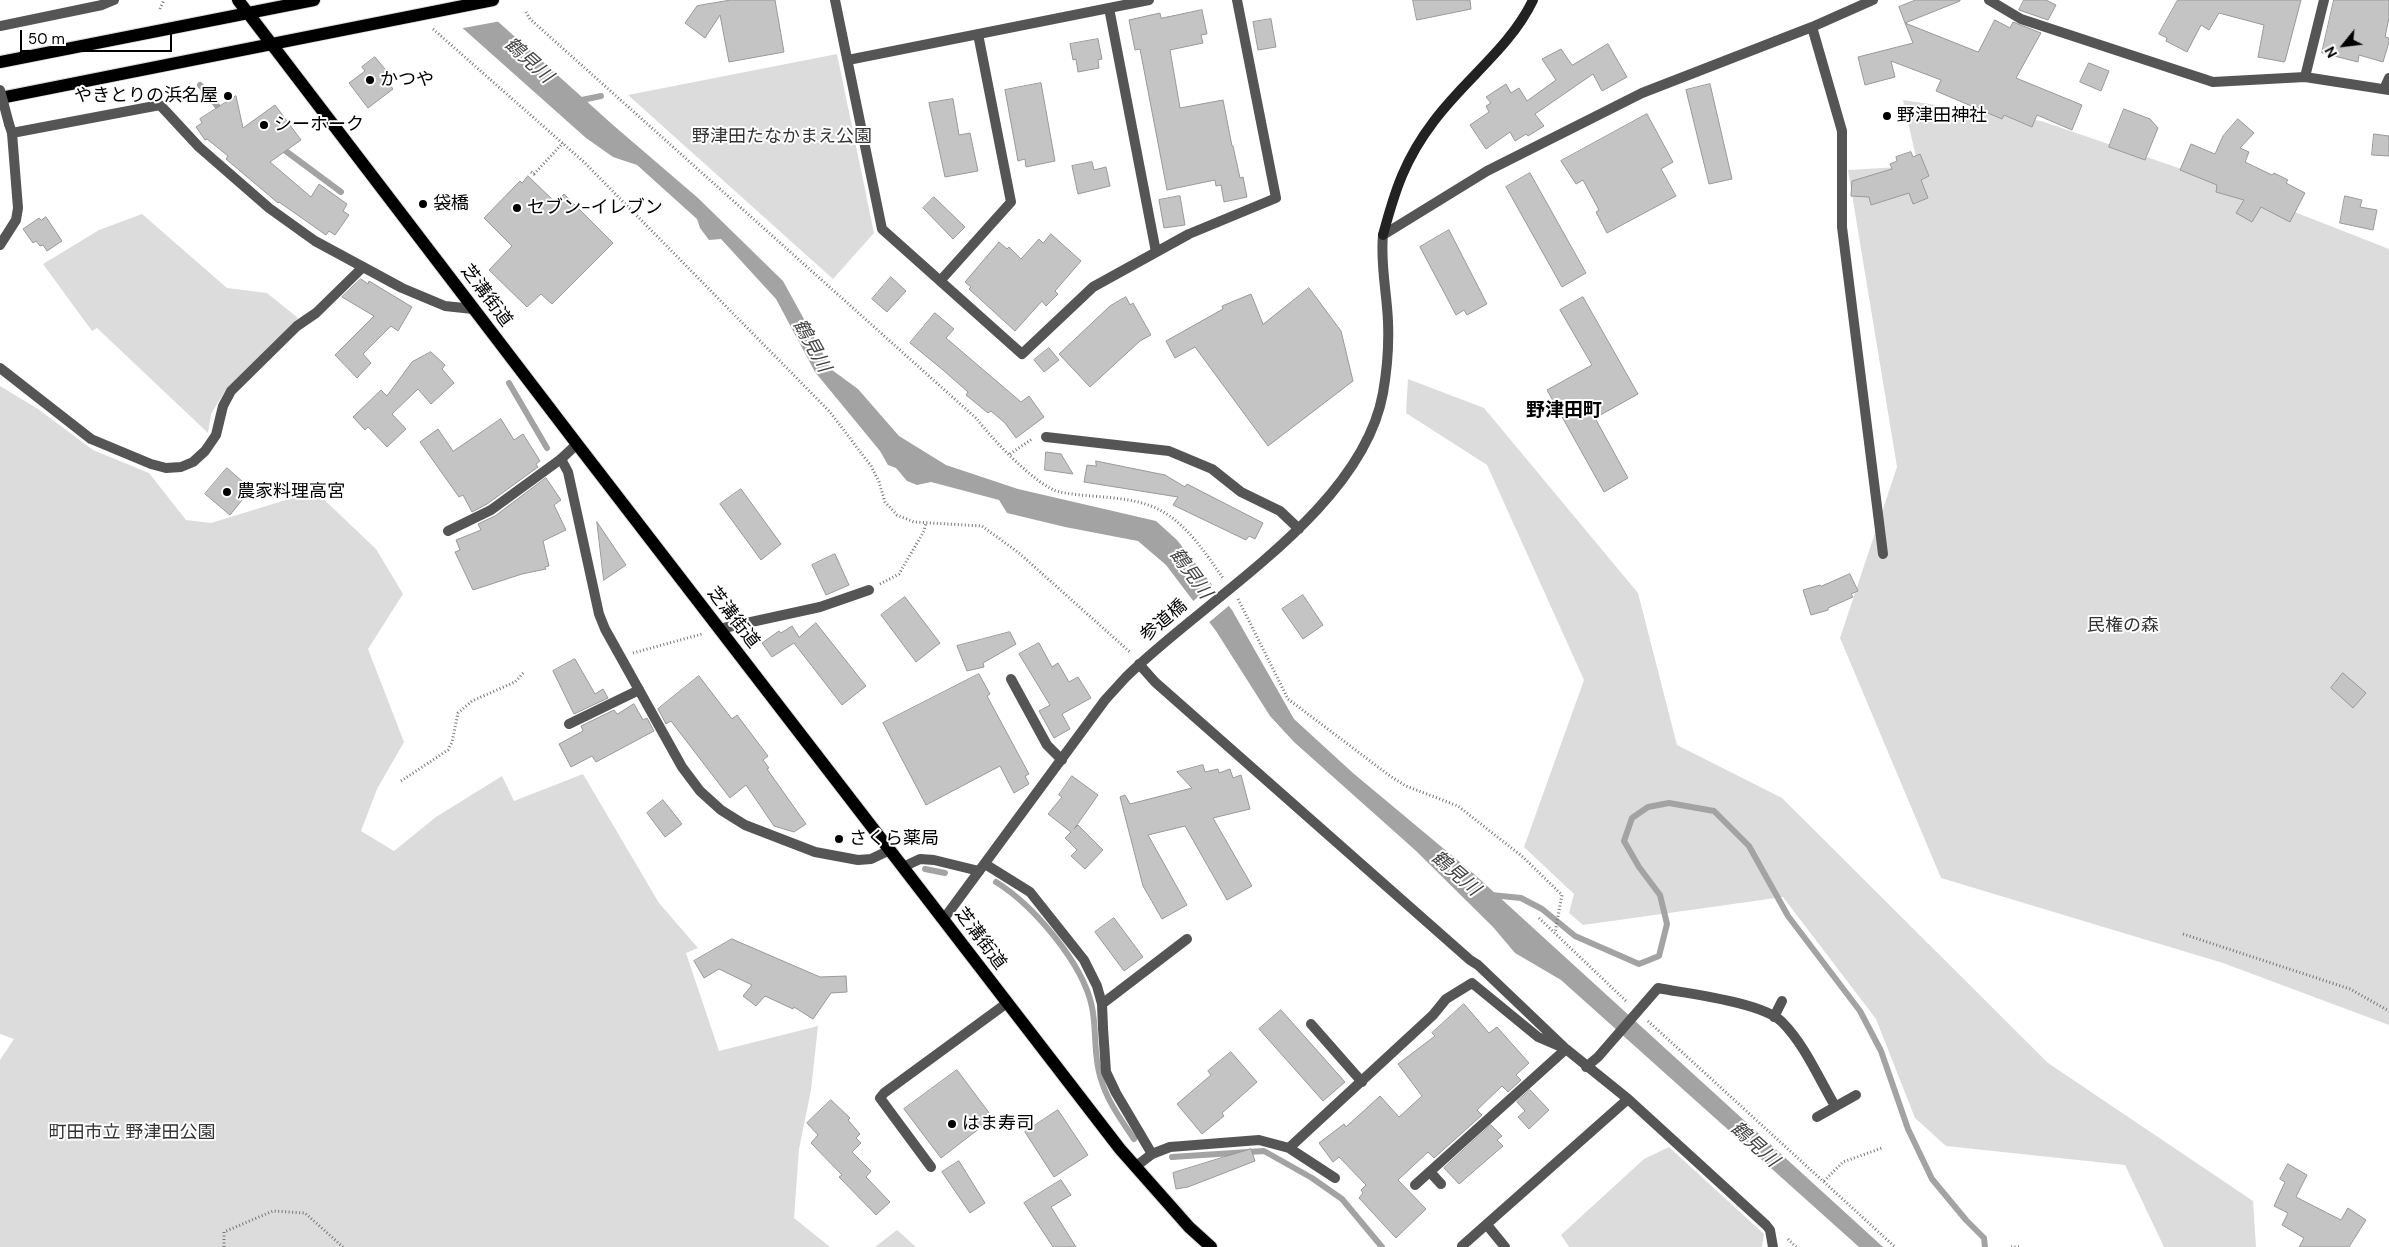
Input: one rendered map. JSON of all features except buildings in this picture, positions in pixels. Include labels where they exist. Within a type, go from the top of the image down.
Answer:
[{"type":"main road","name":"芝溝街道","points":[[238,0],[473,309],[1007,1003],[1135,1167],[1189,1227],[1211,1247]]},
{"type":"main road","points":[[0,62],[314,0]]},
{"type":"main road","points":[[0,98],[493,0]]},
{"type":"street","points":[[0,26],[102,5],[114,0]]},
{"type":"street","points":[[835,0],[882,229],[1022,354],[1093,287],[1189,234],[1276,198],[1237,0]]},
{"type":"street","points":[[848,60],[1149,0]]},
{"type":"street","points":[[1383,235],[1395,188],[1411,153],[1434,120],[1511,34],[1533,0]]},
{"type":"street","points":[[1383,235],[1487,171],[1642,93],[1812,27],[1873,0]]},
{"type":"street","points":[[1989,0],[2021,19],[2213,82],[2305,76],[2386,90],[2389,78]]},
{"type":"street","points":[[2305,76],[2324,0]]},
{"type":"street","points":[[1109,8],[1156,252]]},
{"type":"street","points":[[1812,27],[1842,131],[1842,227],[1883,554]]},
{"type":"street","points":[[940,281],[1011,202],[978,34]]},
{"type":"street","points":[[0,90],[10,128],[18,208],[16,220],[0,245]]},
{"type":"street","points":[[10,128],[160,105],[199,147],[268,208],[314,241],[402,288],[445,306],[473,309]]},
{"type":"street","name":"参道橋","points":[[943,920],[1105,700],[1143,660],[1300,529],[1333,494],[1345,476],[1369,435],[1383,395],[1388,322],[1382,249],[1383,235]]},
{"type":"street","points":[[0,368],[91,439],[150,464],[166,468],[181,467],[193,462],[211,443],[216,435],[224,406],[231,391],[297,326],[316,313],[363,267]]},
{"type":"street","points":[[1046,437],[1168,451],[1212,469],[1241,492],[1280,511],[1300,529]]},
{"type":"street","points":[[448,531],[491,510],[561,459],[577,444]]},
{"type":"street","points":[[561,459],[568,472],[599,614],[682,767],[700,791],[721,810],[745,825],[815,852],[858,860],[871,859],[890,850]]},
{"type":"street","points":[[719,629],[820,607],[869,590]]},
{"type":"street","points":[[1143,660],[1177,701],[1462,954],[1478,965],[1566,1049],[1628,1099],[1766,1225],[1770,1230],[1773,1247]]},
{"type":"street","points":[[1011,679],[1047,745],[1062,760]]},
{"type":"street","points":[[569,724],[640,690]]},
{"type":"street","points":[[903,867],[920,859],[982,868],[1030,892],[1084,960],[1097,986],[1102,1004],[1106,1072],[1116,1093],[1152,1154]]},
{"type":"street","points":[[1102,1004],[1187,939]]},
{"type":"street","points":[[1289,1148],[1433,1015],[1446,999],[1472,983],[1538,1037],[1566,1049]]},
{"type":"street","points":[[1586,1066],[1598,1057],[1658,988],[1756,1007],[1781,1020],[1795,1038],[1835,1106]]},
{"type":"street","points":[[1774,1017],[1782,1001]]},
{"type":"street","points":[[931,1167],[880,1098],[884,1092],[1007,1003]]},
{"type":"street","points":[[1311,1024],[1362,1082]]},
{"type":"street","points":[[1415,1185],[1566,1049]]},
{"type":"street","points":[[1817,1116],[1856,1094]]},
{"type":"street","points":[[1462,1246],[1628,1099]]},
{"type":"street","points":[[1135,1167],[1152,1154],[1170,1147],[1236,1140],[1259,1140],[1289,1148],[1335,1178]]},
{"type":"street","points":[[1430,1172],[1441,1184]]},
{"type":"street","points":[[1487,1225],[1505,1247]]},
{"type":"path","points":[[160,9],[164,0]]},
{"type":"path","points":[[526,12],[530,19],[977,419],[988,435],[1042,483],[1059,492],[1114,498],[1151,506],[1176,522],[1196,541],[1228,589],[1242,605],[1288,699],[1390,776],[1406,786],[1458,806],[1524,857],[1562,895],[1555,933]]},
{"type":"path","points":[[433,29],[585,163],[830,412],[871,466],[879,482],[885,502],[897,515],[914,522],[982,526],[1019,553],[1128,649]]},
{"type":"path","points":[[531,172],[534,174],[563,143]]},
{"type":"path","points":[[1010,454],[1037,436],[1046,437]]},
{"type":"path","points":[[899,574],[924,531],[926,523]]},
{"type":"path","points":[[621,656],[719,629]]},
{"type":"path","points":[[401,781],[448,750],[452,742],[458,713],[472,701],[515,682],[524,672]]},
{"type":"path","points":[[1539,918],[1626,1001]]},
{"type":"path","points":[[2183,934],[2350,990],[2389,1011]]},
{"type":"path","points":[[1645,1019],[1895,1247]]},
{"type":"path","points":[[1824,1181],[1843,1162],[1882,1148]]},
{"type":"path","points":[[224,1247],[224,1232],[273,1211],[305,1213],[343,1247]]},
{"type":"path","points":[[1783,1235],[1796,1247]]},
{"type":"path","points":[[2011,1247],[2020,1247]]},
{"type":"green space","name":"野津田たなかまえ公園","points":[[837,54],[874,233],[833,279],[628,95]]},
{"type":"green space","name":"民権の森","points":[[1903,100],[2041,121],[2208,178],[2389,249],[2389,1025],[2223,963],[1941,878],[1840,638],[1897,467],[1848,170],[1918,166]]},
{"type":"green space","points":[[142,214],[227,288],[267,293],[298,318],[225,391],[211,414],[208,433],[97,328],[92,331],[43,264],[99,230]]},
{"type":"green space","points":[[1408,379],[1484,408],[1638,593],[1677,745],[1782,798],[2048,1063],[2253,1201],[2256,1247],[2164,1247],[2125,1165],[1946,1146],[1915,1118],[1876,1019],[1783,897],[1583,925],[1569,913],[1574,894],[1524,847],[1584,680],[1487,465],[1406,413]]},
{"type":"green space","name":"町田市立 野津田公園","points":[[0,386],[38,409],[93,450],[149,473],[186,520],[211,523],[315,491],[376,549],[403,594],[368,649],[404,742],[377,789],[361,831],[394,851],[436,817],[502,776],[514,801],[583,774],[659,903],[698,948],[686,953],[719,1051],[818,1026],[811,1090],[799,1149],[794,1218],[830,1247],[0,1247],[0,1060],[14,1039],[0,1034]]},
{"type":"green space","points":[[1669,1147],[1764,1234],[1762,1247],[1569,1247],[1561,1235],[1644,1159]]},
{"type":"green space","points":[[897,1230],[916,1247],[875,1247]]},
{"type":"water","name":"鶴見川","points":[[431,0],[474,0],[613,125],[698,198],[783,281],[832,370],[858,389],[899,436],[946,465],[1018,489],[1156,521],[1177,540],[1232,610],[1294,719],[1353,773],[1474,874],[1883,1247],[1859,1247],[1561,980],[1515,953],[1493,927],[1415,850],[1294,742],[1270,716],[1216,631],[1166,565],[1138,541],[1065,527],[1007,513],[999,500],[931,482],[917,485],[907,481],[896,468],[888,465],[880,451],[815,372],[776,299],[721,239],[709,240],[700,228],[697,219],[637,165],[613,157],[586,138]]},
{"type":"pier","points":[[428,0],[478,0],[501,21],[458,29]]},
{"type":"pier","points":[[1214,583],[1231,604],[1207,624],[1191,603]]},
{"type":"waterway","points":[[200,85],[223,113]]},
{"type":"waterway","points":[[577,101],[601,96]]},
{"type":"waterway","points":[[279,146],[341,192]]},
{"type":"waterway","points":[[509,383],[547,448]]},
{"type":"waterway","points":[[1491,895],[1521,898],[1542,909],[1575,936],[1639,964],[1659,956],[1667,924],[1660,895],[1639,867],[1624,841],[1632,818],[1648,807],[1669,803],[1714,811],[1749,846],[1788,916],[1860,1011],[1881,1051],[1908,1129],[1932,1179],[1966,1220],[1984,1238],[1985,1247]]},
{"type":"waterway","points":[[925,869],[945,873]]},
{"type":"waterway","points":[[996,882],[1010,892],[1040,920],[1067,954],[1078,972],[1087,990],[1092,1007],[1097,1061],[1104,1087],[1115,1110],[1134,1139]]},
{"type":"waterway","points":[[1172,1157],[1264,1151],[1312,1178],[1342,1199],[1382,1247]]},
{"type":"place","name":"かつや","points":[[370,80]]},
{"type":"place","name":"やきとりの浜名屋","points":[[228,96]]},
{"type":"place","name":"野津田神社","points":[[1887,116]]},
{"type":"place","name":"シーホーク","points":[[264,125]]},
{"type":"place","name":"袋橋","points":[[423,204]]},
{"type":"place","name":"セブン-イレブン","points":[[517,208]]},
{"type":"place","name":"農家料理高宮","points":[[227,492]]},
{"type":"place","name":"さくら薬局","points":[[839,839]]},
{"type":"place","name":"はま寿司","points":[[952,1124]]},
{"type":"district","name":"野津田町","points":[[1564,411]]}]
